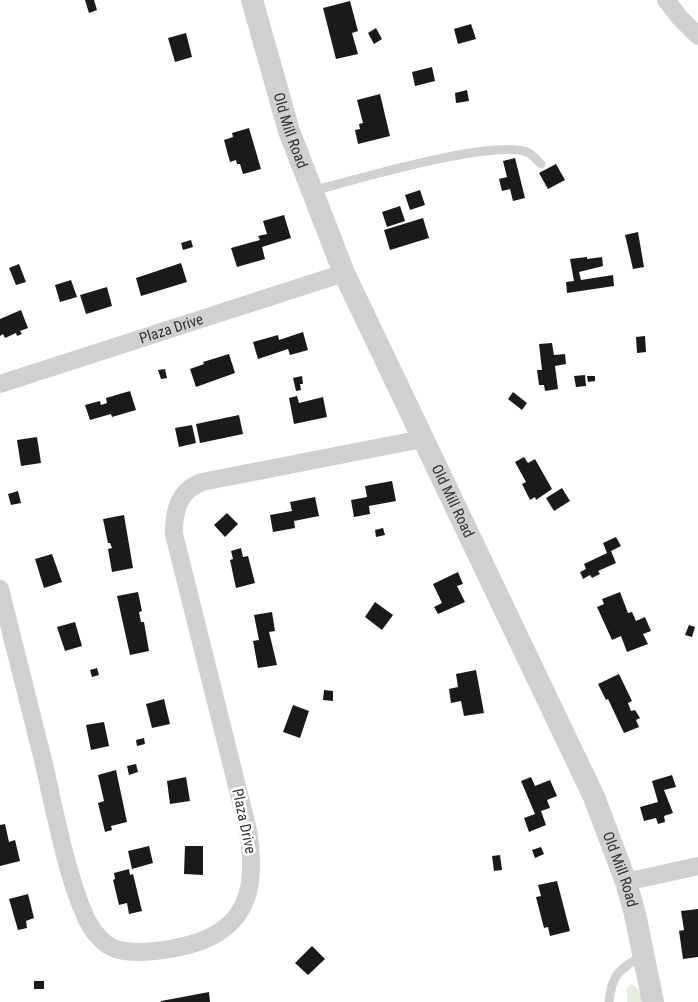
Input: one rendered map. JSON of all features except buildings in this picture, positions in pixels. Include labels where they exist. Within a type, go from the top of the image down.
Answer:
[{"type":"street","name":"Old Mill Road","points":[[252,0],[289,131],[311,192],[344,273],[594,797],[626,882],[644,954],[653,1002]]},
{"type":"street","points":[[666,0],[698,36]]},
{"type":"street","name":"Plaza Drive","points":[[0,384],[344,273]]},
{"type":"street","name":"Plaza Drive","points":[[0,589],[70,872],[82,908],[93,931],[111,947],[126,951],[153,951],[204,940],[219,932],[230,923],[244,903],[251,880],[252,854],[248,830],[174,534],[175,516],[180,499],[192,486],[202,482],[422,439]]},
{"type":"street","points":[[626,882],[698,866]]},
{"type":"lane","points":[[311,192],[455,156],[483,151],[509,150],[530,154],[541,164]]},
{"type":"lane","points":[[609,1002],[611,982],[624,967],[644,954]]},
{"type":"shaded area","points":[[631,984],[638,989],[643,1002],[627,1002],[627,988]]}]
